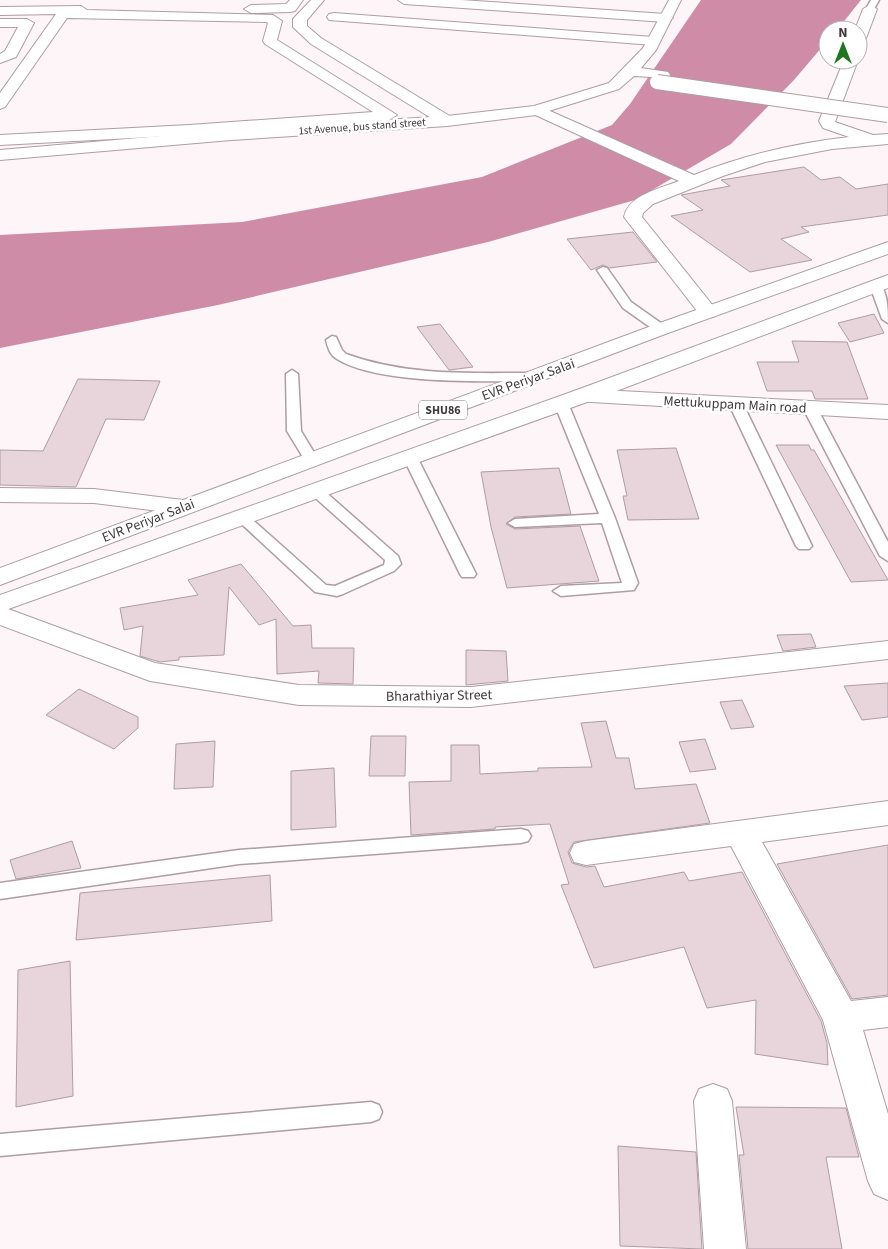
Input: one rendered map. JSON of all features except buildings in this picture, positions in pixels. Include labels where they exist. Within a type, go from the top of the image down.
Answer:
[{"type":"street","points":[[0,11],[69,5],[290,8],[297,0]]},
{"type":"street","points":[[318,0],[300,19],[300,27],[316,40],[447,121]]},
{"type":"street","points":[[404,0],[666,18]]},
{"type":"street","name":"1st Avenue, bus stand street","points":[[0,155],[193,138],[447,121],[536,110],[614,86],[627,74],[654,41],[666,18],[670,0]]},
{"type":"street","points":[[866,20],[872,5]]},
{"type":"street","points":[[0,104],[63,14],[268,18],[275,22],[270,41],[389,115],[189,130],[0,140]]},
{"type":"street","points":[[334,17],[654,41]]},
{"type":"street","points":[[0,23],[27,24],[4,56]]},
{"type":"street","points":[[301,60],[337,53]]},
{"type":"street","points":[[847,70],[827,121],[830,125],[871,140]]},
{"type":"street","points":[[627,74],[888,115]]},
{"type":"street","points":[[660,79],[888,106]]},
{"type":"street","points":[[536,110],[696,182]]},
{"type":"street","points":[[708,312],[633,217],[634,211],[647,200],[739,165],[805,149],[888,139]]},
{"type":"street","name":"EVR Periyar Salai","points":[[0,577],[661,329],[888,248]]},
{"type":"street","points":[[788,283],[835,303]]},
{"type":"street","name":"EVR Periyar Salai","points":[[0,604],[572,400],[882,284]]},
{"type":"street","name":"Mettukuppam Main road","points":[[572,400],[736,404],[888,412]]},
{"type":"street","points":[[0,495],[94,496],[184,507]]},
{"type":"street","name":"Bharathiyar Street","points":[[0,615],[150,672],[300,695],[472,697],[888,650]]},
{"type":"street","points":[[586,853],[888,813]]},
{"type":"street","points":[[740,832],[841,1018],[888,1180]]},
{"type":"street","points":[[841,1018],[888,1012]]},
{"type":"street","points":[[713,1102],[725,1249]]},
{"type":"lane","points":[[603,270],[627,305],[661,329]]},
{"type":"lane","points":[[882,284],[888,319]]},
{"type":"lane","points":[[332,340],[336,352],[342,357],[351,361],[392,370],[451,376],[533,377]]},
{"type":"lane","points":[[292,374],[294,431],[311,459]]},
{"type":"lane","points":[[561,590],[628,586],[630,583],[572,400]]},
{"type":"lane","points":[[736,404],[804,546]]},
{"type":"lane","points":[[810,408],[888,556]]},
{"type":"lane","points":[[410,457],[468,574]]},
{"type":"lane","points":[[241,517],[321,590],[337,591],[390,568],[393,564],[393,559],[316,491]]},
{"type":"lane","points":[[515,523],[608,518]]},
{"type":"lane","points":[[0,891],[239,857],[521,836]]},
{"type":"lane","points":[[0,1145],[371,1112]]},
{"type":"shaded area","points":[[701,0],[861,0],[845,20],[818,20],[818,52],[794,80],[731,144],[635,200],[488,242],[218,305],[0,348],[0,235],[242,222],[482,177],[612,125],[630,104]]}]
